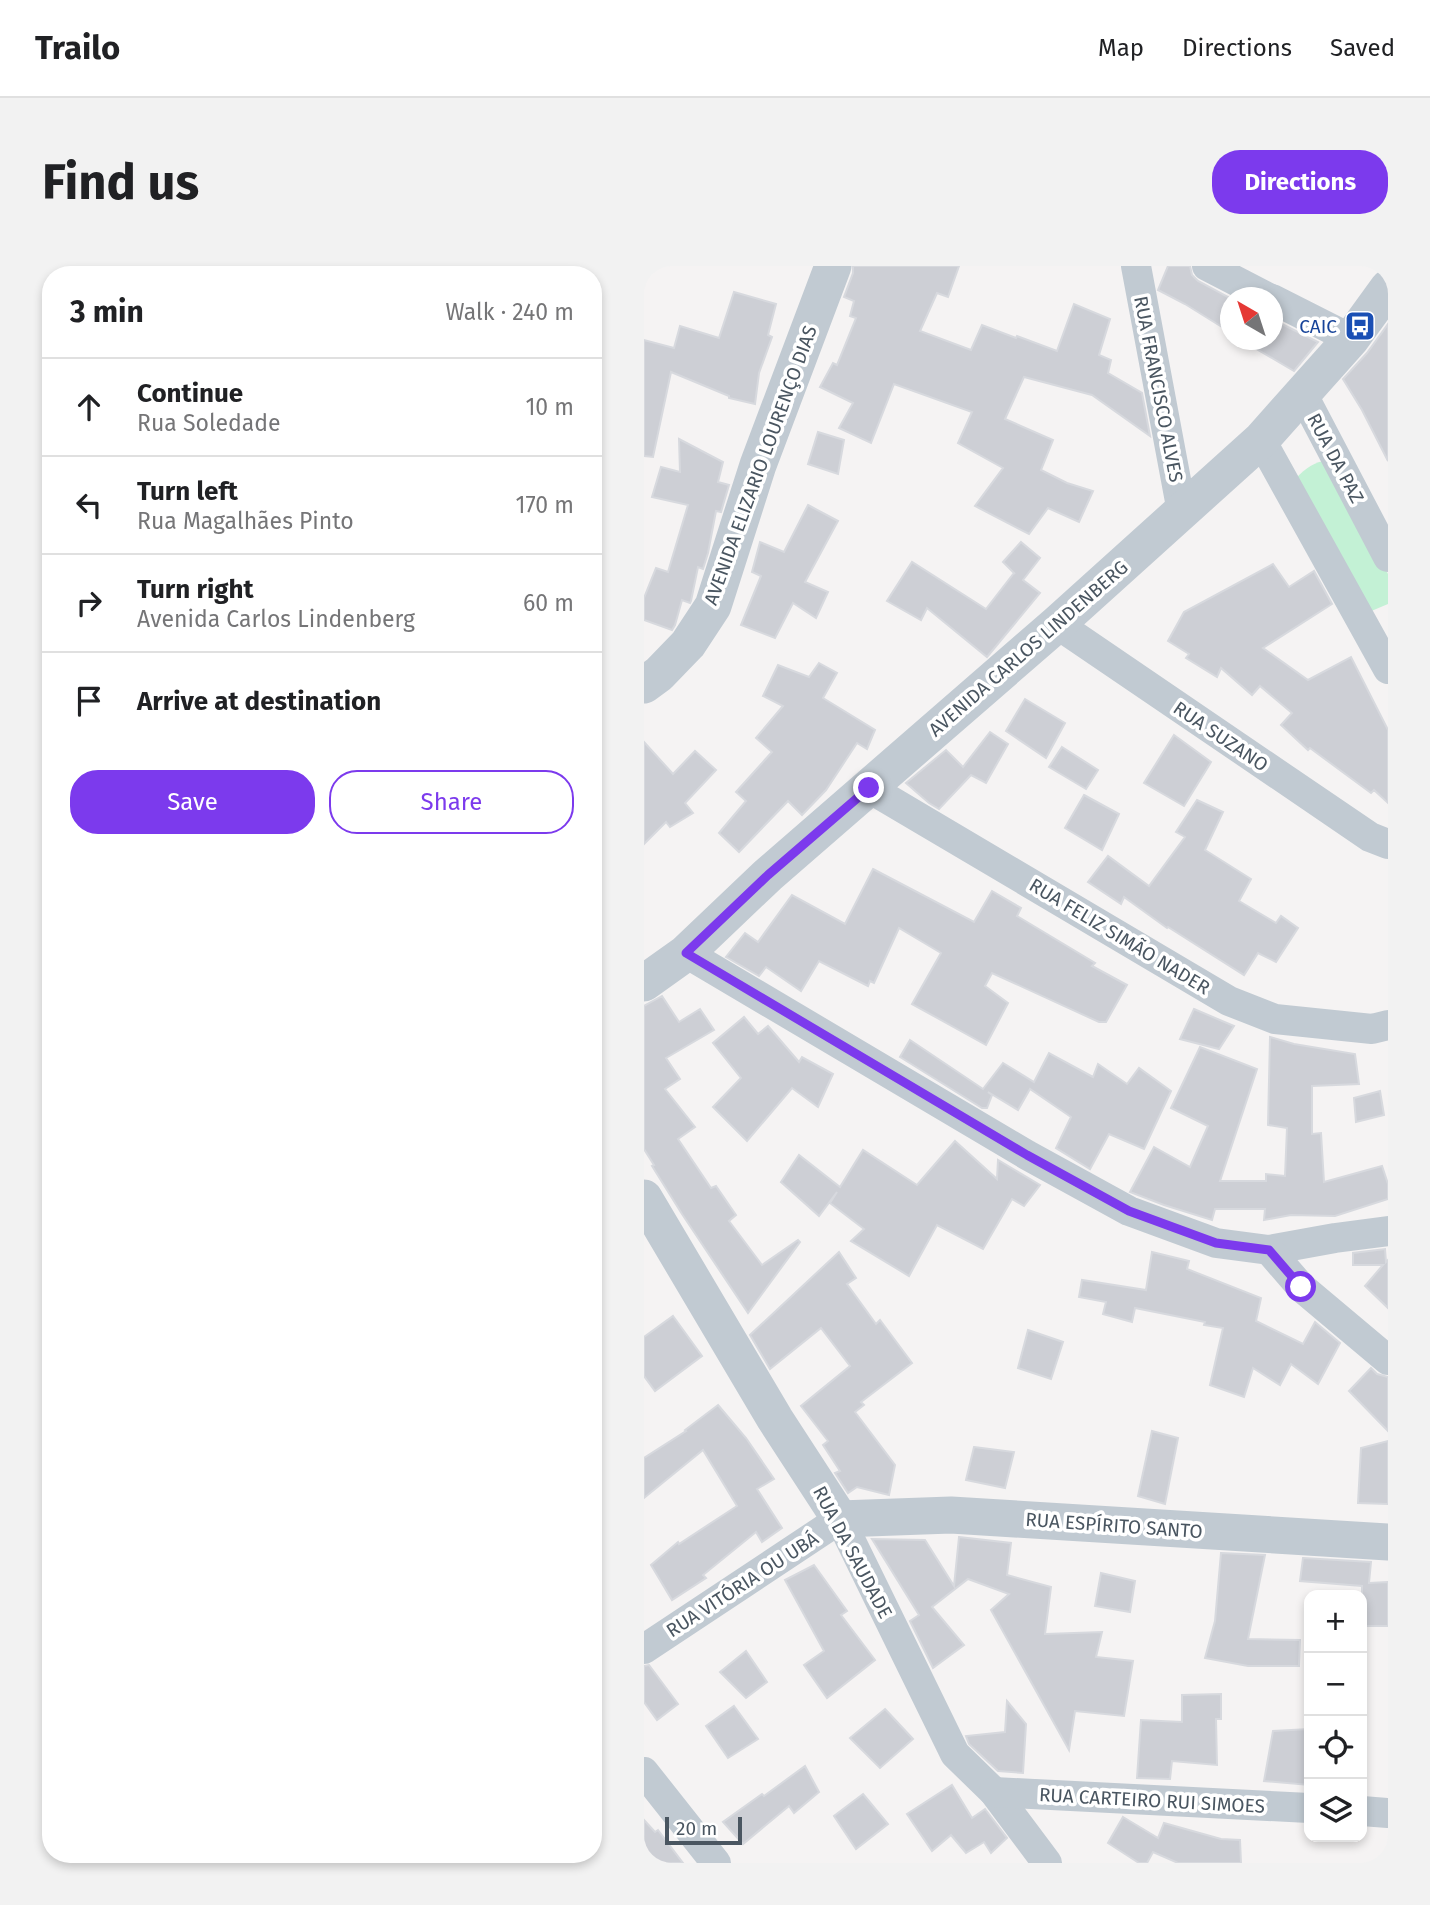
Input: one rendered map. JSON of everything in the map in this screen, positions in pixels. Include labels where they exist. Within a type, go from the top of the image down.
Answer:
[{"type":"street","name":"AVENIDA ELIZARIO LOURENÇO DIAS","points":[[644,685],[659,674],[688,644],[713,606],[758,466],[833,266]]},
{"type":"street","name":"RUA FRANCISCO ALVES","points":[[1136,266],[1182,512]]},
{"type":"street","points":[[1206,266],[1249,287]]},
{"type":"street","name":"AVENIDA CARLOS LINDENBERG","points":[[644,983],[686,953],[768,875],[1057,624],[1261,440],[1351,339],[1388,288]]},
{"type":"street","points":[[1283,304],[1351,339]]},
{"type":"street","name":"RUA DA PAZ","points":[[1303,395],[1388,557]]},
{"type":"street","points":[[1261,440],[1378,624],[1388,669]]},
{"type":"street","name":"RUA SUZANO","points":[[1057,624],[1370,837],[1388,844]]},
{"type":"street","name":"RUA FELIZ SIMÃO NADER","points":[[869,788],[1229,1001],[1275,1019],[1372,1029],[1388,1025]]},
{"type":"street","points":[[686,953],[1027,1155],[1129,1211],[1216,1243],[1269,1250],[1388,1231]]},
{"type":"street","name":"RUA DA SAUDADE","points":[[644,1198],[775,1419],[840,1519],[955,1755],[994,1792],[1047,1863]]},
{"type":"street","points":[[1269,1250],[1301,1287],[1388,1360]]},
{"type":"street","name":"RUA ESPÍRITO SANTO","points":[[840,1519],[951,1515],[1388,1542]]},
{"type":"street","name":"RUA VITÓRIA OU UBÁ","points":[[644,1649],[840,1519]]},
{"type":"street","points":[[644,1772],[716,1863]]},
{"type":"street","name":"RUA CARTEIRO RUI SIMOES","points":[[994,1792],[1304,1808]]},
{"type":"street","points":[[1367,1811],[1388,1813]]},
{"type":"green space","points":[[1328,460],[1388,574],[1388,604],[1369,612],[1296,478],[1310,466]]},
{"type":"building","points":[[853,266],[959,266],[948,297],[937,293],[920,331],[971,350],[982,325],[1057,351],[1074,304],[1110,319],[1099,355],[1111,360],[1108,373],[1142,393],[1150,436],[1092,395],[1024,377],[1005,419],[1053,440],[1041,470],[1067,483],[1093,491],[1079,522],[1048,508],[1029,534],[975,506],[1003,468],[958,443],[972,412],[894,384],[871,443],[839,428],[853,403],[820,387],[833,363],[837,365],[856,318],[850,316],[854,301],[844,297]]},
{"type":"building","points":[[1168,266],[1190,266],[1192,275],[1198,281],[1220,293],[1220,326],[1185,304],[1158,290]]},
{"type":"building","points":[[734,292],[776,304],[768,335],[772,337],[759,373],[755,404],[729,398],[671,372],[653,457],[644,456],[644,340],[674,348],[680,326],[719,338]]},
{"type":"building","points":[[1283,324],[1318,342],[1294,371],[1258,350],[1283,350]]},
{"type":"building","points":[[1388,324],[1388,461],[1343,379],[1367,353]]},
{"type":"building","points":[[818,432],[844,440],[838,474],[808,464]]},
{"type":"building","points":[[679,439],[723,462],[718,482],[729,485],[721,512],[716,511],[708,553],[703,569],[698,567],[691,601],[682,600],[672,630],[644,620],[644,598],[656,568],[668,572],[688,505],[652,497],[661,467],[680,472]]},
{"type":"building","points":[[808,505],[838,521],[805,582],[828,592],[816,618],[793,603],[775,638],[741,625],[761,576],[752,572],[760,542],[784,552]]},
{"type":"building","points":[[1021,542],[1040,558],[1023,580],[1040,593],[987,657],[927,608],[921,620],[887,601],[912,562],[986,609],[1014,573],[1003,562]]},
{"type":"building","points":[[1273,564],[1289,587],[1314,571],[1332,604],[1263,648],[1308,680],[1351,657],[1388,730],[1388,803],[1374,790],[1371,793],[1310,748],[1308,750],[1281,725],[1292,713],[1260,686],[1252,695],[1221,668],[1217,677],[1186,658],[1189,654],[1168,641],[1184,612]]},
{"type":"building","points":[[819,663],[837,673],[823,698],[875,730],[867,749],[857,743],[826,790],[802,815],[788,801],[739,852],[719,833],[746,801],[736,792],[772,752],[756,738],[783,706],[763,696],[778,665],[809,677]]},
{"type":"building","points":[[1025,699],[1065,723],[1046,758],[1006,731]]},
{"type":"building","points":[[990,732],[1008,744],[986,783],[971,775],[939,809],[906,783],[946,750],[963,767]]},
{"type":"building","points":[[1174,735],[1211,762],[1184,806],[1144,783]]},
{"type":"building","points":[[644,742],[673,774],[695,751],[716,770],[685,803],[693,813],[670,827],[666,822],[644,844]]},
{"type":"building","points":[[1062,747],[1098,770],[1086,789],[1049,767]]},
{"type":"building","points":[[1084,795],[1119,814],[1102,850],[1065,828]]},
{"type":"building","points":[[1197,800],[1223,812],[1205,850],[1251,879],[1239,901],[1276,923],[1281,916],[1298,928],[1276,962],[1258,953],[1244,975],[1167,928],[1124,897],[1121,904],[1088,882],[1108,856],[1149,886],[1185,837],[1176,832]]},
{"type":"building","points":[[873,869],[974,922],[992,891],[1021,908],[1017,916],[1095,963],[1092,966],[1127,985],[1106,1022],[1099,1022],[992,973],[985,986],[1008,1003],[986,1045],[912,1004],[941,953],[899,928],[874,983],[870,981],[868,986],[819,961],[801,991],[766,967],[759,976],[726,957],[745,933],[758,942],[792,895],[845,924]]},
{"type":"building","points":[[662,996],[679,1022],[700,1009],[714,1030],[666,1058],[680,1079],[665,1089],[695,1127],[678,1139],[711,1188],[716,1186],[736,1215],[729,1221],[762,1265],[798,1240],[800,1242],[748,1313],[682,1214],[644,1149],[644,1006]]},
{"type":"building","points":[[1194,1009],[1234,1026],[1219,1049],[1180,1039]]},
{"type":"building","points":[[744,1017],[758,1034],[768,1026],[799,1062],[802,1057],[833,1074],[818,1107],[792,1088],[747,1141],[713,1107],[741,1078],[713,1043]]},
{"type":"building","points":[[1270,1037],[1294,1044],[1355,1054],[1359,1084],[1312,1086],[1312,1134],[1321,1133],[1324,1182],[1382,1166],[1388,1184],[1388,1199],[1335,1216],[1291,1215],[1264,1220],[1265,1209],[1215,1209],[1212,1220],[1130,1192],[1154,1147],[1190,1167],[1208,1126],[1171,1108],[1200,1047],[1257,1069],[1220,1181],[1266,1181],[1266,1174],[1285,1176],[1287,1128],[1268,1125]]},
{"type":"building","points":[[910,1040],[983,1089],[1003,1063],[1034,1082],[1049,1053],[1093,1077],[1098,1064],[1127,1084],[1139,1068],[1171,1091],[1144,1149],[1109,1134],[1090,1169],[1056,1148],[1071,1117],[1030,1089],[1018,1110],[988,1092],[992,1095],[987,1108],[982,1108],[900,1057]]},
{"type":"building","points":[[1380,1091],[1384,1115],[1356,1122],[1354,1098]]},
{"type":"building","points":[[955,1141],[997,1179],[998,1160],[1040,1185],[1024,1206],[1012,1199],[983,1249],[937,1225],[909,1276],[851,1241],[864,1229],[830,1203],[837,1192],[819,1216],[781,1182],[799,1155],[840,1187],[863,1150],[917,1185]]},
{"type":"building","points":[[1385,1249],[1386,1262],[1388,1260],[1388,1308],[1365,1286],[1383,1265],[1353,1265],[1353,1253]]},
{"type":"building","points":[[839,1252],[856,1278],[847,1284],[876,1324],[880,1320],[912,1363],[861,1402],[864,1405],[855,1412],[895,1465],[889,1495],[857,1487],[848,1493],[835,1473],[840,1471],[823,1445],[828,1441],[801,1406],[850,1366],[821,1328],[770,1369],[750,1335]]},
{"type":"building","points":[[1152,1252],[1189,1261],[1187,1269],[1261,1298],[1256,1321],[1303,1344],[1315,1322],[1340,1343],[1318,1384],[1291,1364],[1280,1385],[1253,1368],[1244,1397],[1210,1385],[1223,1328],[1135,1308],[1132,1322],[1103,1314],[1106,1302],[1079,1297],[1082,1280],[1146,1290]]},
{"type":"building","points":[[673,1316],[702,1356],[655,1391],[644,1376],[644,1337]]},
{"type":"building","points":[[1028,1330],[1063,1342],[1051,1379],[1018,1368]]},
{"type":"building","points":[[1371,1368],[1377,1374],[1388,1377],[1388,1431],[1349,1391]]},
{"type":"building","points":[[718,1405],[746,1438],[774,1479],[757,1489],[782,1528],[762,1542],[756,1532],[703,1575],[706,1578],[672,1600],[651,1565],[678,1542],[679,1544],[737,1506],[703,1450],[644,1498],[644,1458],[686,1431]]},
{"type":"building","points":[[1152,1431],[1178,1438],[1165,1504],[1138,1496]]},
{"type":"building","points":[[1388,1441],[1388,1504],[1358,1503],[1361,1448]]},
{"type":"building","points":[[974,1447],[1014,1452],[1005,1488],[966,1480]]},
{"type":"building","points":[[959,1537],[1011,1543],[1007,1575],[1051,1587],[1045,1634],[1102,1632],[1096,1657],[1133,1661],[1124,1716],[1075,1711],[1069,1750],[991,1610],[1009,1594],[968,1579],[932,1607],[964,1645],[933,1668],[910,1621],[919,1615],[872,1539],[925,1540],[954,1586]]},
{"type":"building","points":[[1221,1553],[1265,1555],[1248,1639],[1300,1640],[1299,1666],[1248,1666],[1205,1658],[1215,1621]]},
{"type":"building","points":[[1303,1558],[1371,1562],[1369,1583],[1388,1582],[1388,1626],[1367,1626],[1367,1590],[1362,1590],[1362,1586],[1300,1581]]},
{"type":"building","points":[[814,1565],[847,1611],[841,1615],[875,1660],[827,1698],[804,1665],[824,1651],[785,1580]]},
{"type":"building","points":[[1101,1573],[1135,1581],[1130,1612],[1095,1606]]},
{"type":"building","points":[[746,1651],[767,1682],[746,1698],[720,1672]]},
{"type":"building","points":[[649,1665],[678,1704],[657,1720],[644,1702],[644,1666]]},
{"type":"building","points":[[1221,1694],[1221,1719],[1216,1719],[1217,1765],[1172,1761],[1170,1779],[1137,1778],[1141,1720],[1182,1722],[1182,1695]]},
{"type":"building","points":[[1007,1701],[1026,1724],[1023,1773],[998,1771],[969,1744],[966,1736],[1005,1732]]},
{"type":"building","points":[[734,1706],[758,1739],[728,1758],[706,1726]]},
{"type":"building","points":[[885,1709],[913,1739],[880,1768],[850,1738]]},
{"type":"building","points":[[1304,1729],[1304,1785],[1264,1781],[1273,1731]]},
{"type":"building","points":[[805,1766],[819,1792],[794,1813],[789,1806],[743,1844],[723,1822]]},
{"type":"building","points":[[952,1785],[972,1818],[985,1809],[1007,1838],[991,1853],[984,1842],[966,1853],[951,1835],[932,1851],[907,1814]]},
{"type":"building","points":[[863,1794],[888,1824],[856,1849],[834,1816]]},
{"type":"building","points":[[1123,1817],[1158,1838],[1164,1823],[1221,1839],[1240,1840],[1241,1863],[1178,1863],[1153,1852],[1147,1863],[1139,1863],[1108,1843]]},
{"type":"building","points":[[644,1820],[655,1832],[658,1830],[683,1863],[644,1863]]},
{"type":"place","name":"CAIC","points":[[1360,326]]},
{"type":"route","points":[[869,788],[768,875],[686,953],[1027,1155],[1129,1211],[1216,1243],[1269,1250],[1301,1287]]}]
